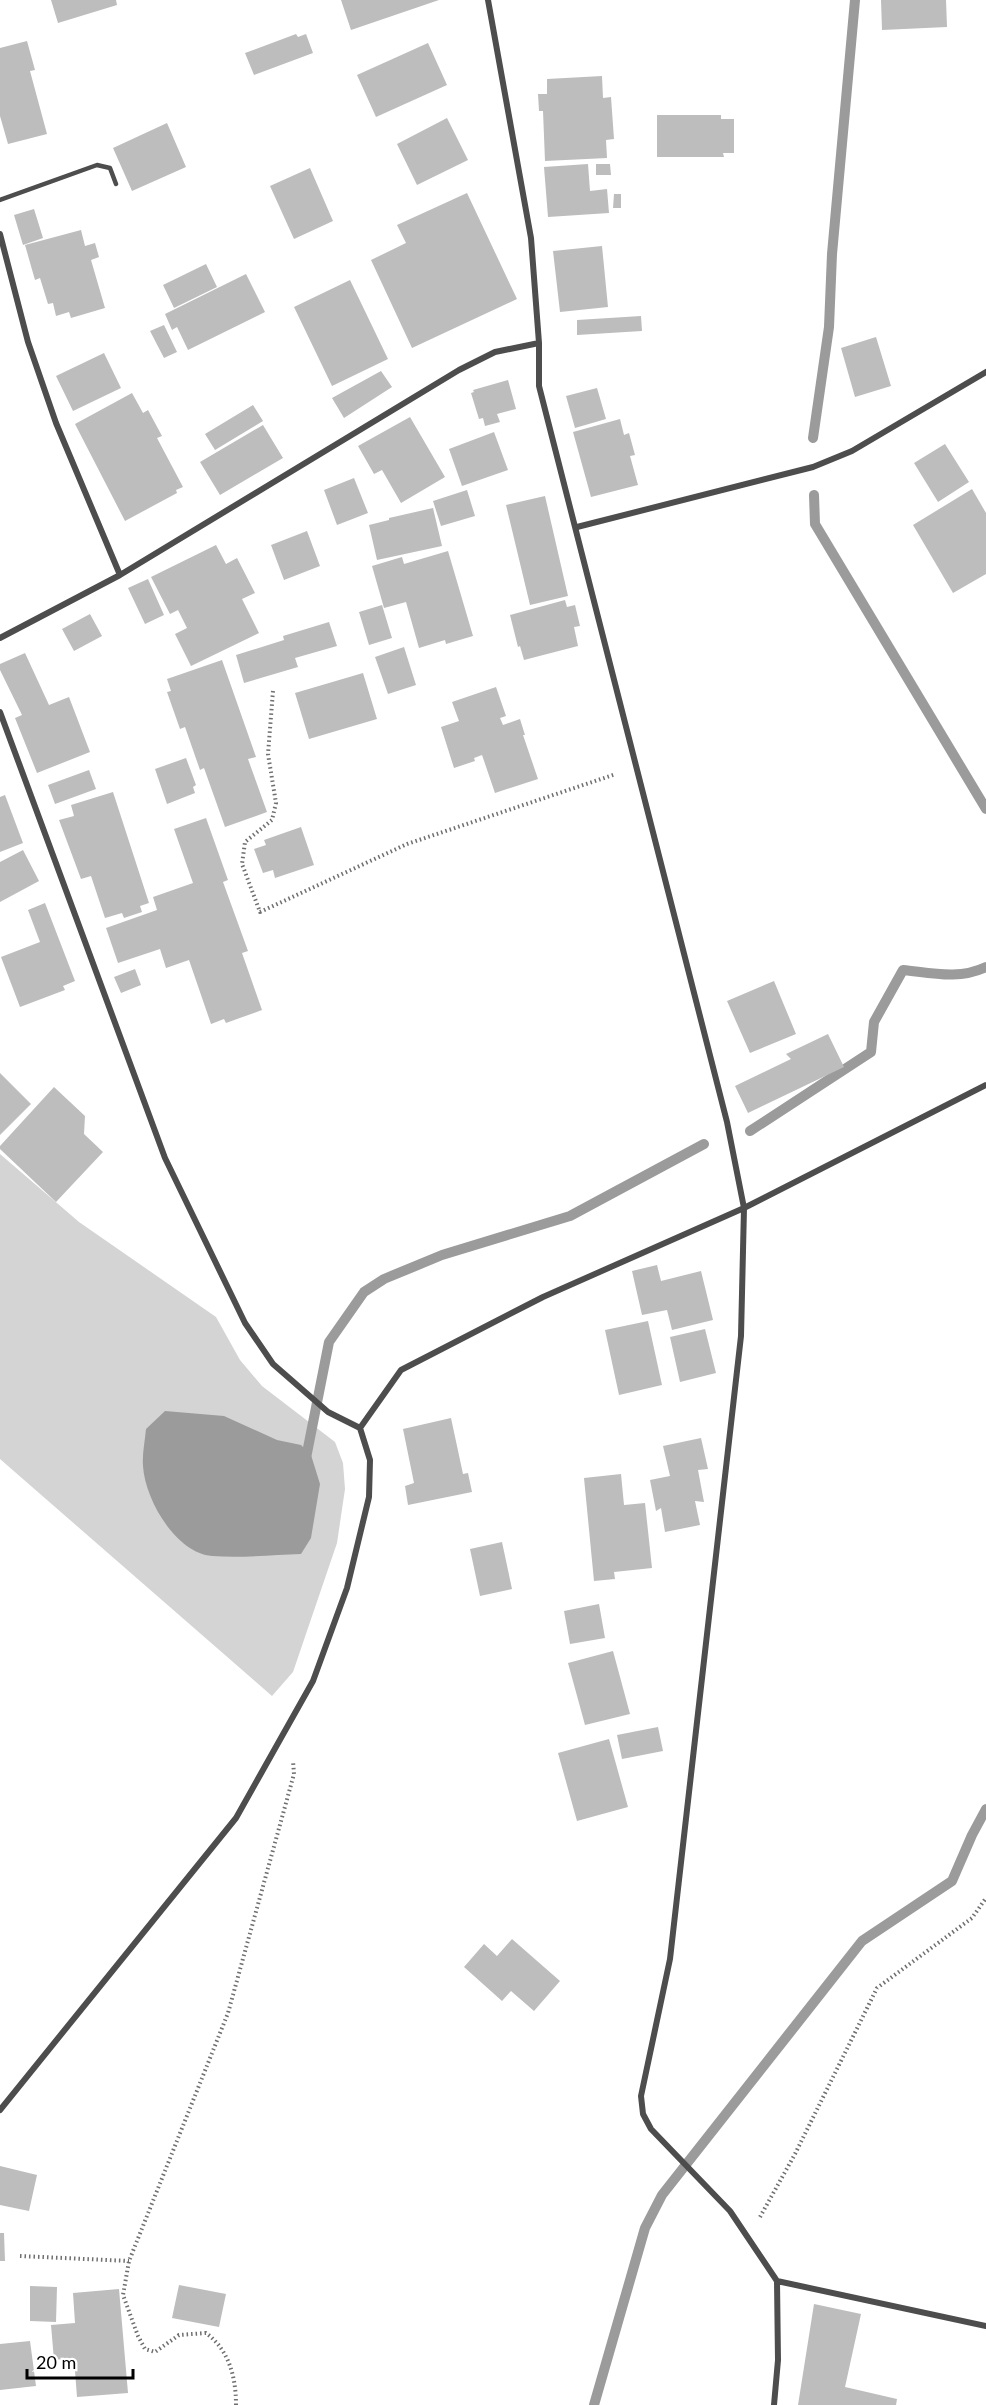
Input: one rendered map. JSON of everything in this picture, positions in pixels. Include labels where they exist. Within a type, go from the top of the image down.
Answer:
[{"type":"street","points":[[488,0],[531,238],[539,343],[539,386],[577,527],[635,765],[727,1122],[744,1208],[741,1336],[670,1959],[641,2097],[643,2114],[651,2129],[730,2211],[777,2281],[778,2360],[774,2405]]},
{"type":"street","points":[[0,234],[28,342],[56,423],[120,575]]},
{"type":"street","points":[[0,638],[120,575],[459,370],[495,352],[539,343]]},
{"type":"street","points":[[577,527],[813,467],[852,452],[986,372]]},
{"type":"street","points":[[0,712],[165,1158],[245,1323],[273,1364],[328,1412],[360,1428],[370,1460],[369,1497],[347,1588],[313,1681],[236,1818],[0,2110]]},
{"type":"street","points":[[360,1428],[401,1370],[543,1297],[744,1208],[986,1085]]},
{"type":"street","points":[[777,2281],[986,2326]]},
{"type":"lane","points":[[0,201],[97,165],[110,168],[116,184]]},
{"type":"path","points":[[273,691],[268,754],[276,803],[272,820],[245,842],[242,864],[260,912],[408,844],[618,774],[635,765]]},
{"type":"path","points":[[236,2405],[236,2386],[231,2368],[219,2343],[206,2333],[179,2335],[155,2352],[145,2349],[123,2295],[129,2261],[228,2013],[294,1774],[291,1721]]},
{"type":"path","points":[[748,2239],[795,2154],[877,1988],[972,1918],[986,1898]]},
{"type":"path","points":[[20,2256],[129,2261]]},
{"type":"shaded area","points":[[0,1154],[79,1222],[216,1317],[240,1360],[262,1386],[335,1442],[343,1463],[345,1489],[337,1543],[293,1672],[272,1696],[0,1459]]},
{"type":"shaded area","points":[[165,1411],[224,1416],[277,1440],[301,1445],[311,1455],[320,1484],[311,1538],[301,1554],[212,1556],[199,1553],[175,1535],[156,1509],[145,1480],[143,1466],[146,1429]]},
{"type":"building","points":[[51,0],[116,0],[117,5],[58,23]]},
{"type":"building","points":[[341,0],[439,0],[351,30]]},
{"type":"building","points":[[881,0],[946,0],[947,27],[882,30]]},
{"type":"building","points":[[296,34],[298,37],[306,34],[313,53],[254,75],[245,53]]},
{"type":"building","points":[[27,41],[35,70],[30,71],[47,134],[8,144],[0,116],[0,48]]},
{"type":"building","points":[[428,43],[447,85],[376,117],[357,75]]},
{"type":"building","points":[[602,76],[603,98],[611,97],[614,139],[606,140],[607,158],[545,161],[543,111],[539,111],[538,94],[547,94],[547,79]]},
{"type":"building","points":[[657,115],[721,115],[721,119],[734,119],[734,153],[723,153],[724,157],[657,157]]},
{"type":"building","points":[[447,118],[468,160],[417,185],[397,144]]},
{"type":"building","points":[[167,123],[186,167],[132,191],[113,148]]},
{"type":"building","points":[[588,164],[590,191],[607,189],[609,213],[548,217],[544,167]]},
{"type":"building","points":[[596,164],[610,164],[611,175],[596,175]]},
{"type":"building","points":[[310,168],[333,221],[294,239],[270,186]]},
{"type":"building","points":[[467,193],[517,299],[412,348],[371,260],[406,243],[397,225]]},
{"type":"building","points":[[614,194],[621,194],[621,208],[613,208]]},
{"type":"building","points":[[34,209],[43,238],[23,245],[14,215]]},
{"type":"building","points":[[81,230],[85,246],[95,243],[99,257],[91,260],[105,308],[71,318],[69,312],[56,316],[53,303],[48,304],[40,278],[35,280],[25,245]]},
{"type":"building","points":[[602,246],[608,307],[560,312],[553,251]]},
{"type":"building","points":[[206,264],[217,287],[174,308],[163,285]]},
{"type":"building","points":[[246,274],[265,312],[188,350],[177,327],[172,330],[165,314]]},
{"type":"building","points":[[350,280],[388,359],[332,386],[294,307]]},
{"type":"building","points":[[641,316],[642,331],[577,335],[577,320]]},
{"type":"building","points":[[164,325],[177,352],[164,358],[150,331]]},
{"type":"building","points":[[876,337],[891,386],[855,397],[841,348]]},
{"type":"building","points":[[104,353],[121,388],[73,411],[56,376]]},
{"type":"building","points":[[381,371],[392,387],[344,418],[332,398]]},
{"type":"building","points":[[508,380],[516,409],[497,414],[500,422],[485,426],[483,418],[479,419],[471,393],[474,392],[473,390]]},
{"type":"building","points":[[597,388],[606,419],[575,428],[566,396]]},
{"type":"building","points":[[132,393],[143,413],[148,410],[162,436],[157,438],[183,487],[176,490],[177,493],[125,521],[75,424]]},
{"type":"building","points":[[253,405],[263,421],[215,450],[205,434]]},
{"type":"building","points":[[410,417],[445,477],[401,503],[382,470],[374,474],[358,446]]},
{"type":"building","points":[[620,419],[624,435],[629,433],[635,455],[630,456],[638,485],[591,497],[573,432]]},
{"type":"building","points":[[263,425],[283,458],[220,495],[200,462]]},
{"type":"building","points":[[494,432],[508,470],[462,486],[449,449]]},
{"type":"building","points":[[945,444],[969,482],[938,502],[914,463]]},
{"type":"building","points":[[354,478],[368,513],[337,525],[324,490]]},
{"type":"building","points":[[972,489],[986,513],[986,574],[953,593],[913,525]]},
{"type":"building","points":[[467,490],[475,516],[441,526],[433,501]]},
{"type":"building","points":[[545,496],[568,596],[530,605],[506,505]]},
{"type":"building","points":[[433,508],[442,546],[377,560],[369,525]]},
{"type":"building","points":[[307,531],[320,566],[284,580],[271,545]]},
{"type":"building","points":[[216,545],[226,564],[237,558],[255,593],[242,599],[259,633],[191,666],[175,634],[187,628],[178,610],[170,614],[151,577]]},
{"type":"building","points":[[448,551],[473,636],[446,644],[445,640],[419,648],[406,602],[384,608],[372,566],[402,557],[404,564]]},
{"type":"building","points":[[148,579],[164,615],[145,624],[128,588]]},
{"type":"building","points":[[565,600],[567,607],[575,605],[580,626],[574,627],[578,646],[524,660],[520,646],[518,647],[510,615]]},
{"type":"building","points":[[382,605],[392,638],[369,645],[359,612]]},
{"type":"building","points":[[90,614],[102,636],[74,651],[62,629]]},
{"type":"building","points":[[329,622],[337,646],[295,658],[298,667],[244,683],[236,655],[284,640],[283,636]]},
{"type":"building","points":[[404,647],[416,685],[388,694],[375,657]]},
{"type":"building","points":[[25,653],[49,705],[69,697],[90,752],[37,773],[15,718],[22,715],[0,670],[0,664]]},
{"type":"building","points":[[222,660],[256,757],[248,759],[267,812],[225,827],[204,768],[200,770],[185,727],[180,729],[167,692],[171,691],[167,679]]},
{"type":"building","points":[[363,673],[377,719],[309,739],[295,693]]},
{"type":"building","points":[[496,687],[506,716],[500,718],[503,725],[520,719],[538,779],[495,793],[482,755],[474,758],[475,761],[454,768],[441,727],[459,721],[452,702]]},
{"type":"building","points":[[186,758],[196,785],[193,787],[195,793],[167,804],[155,769]]},
{"type":"building","points":[[89,770],[96,789],[55,804],[48,785]]},
{"type":"building","points":[[113,792],[149,903],[140,906],[142,912],[124,918],[122,913],[105,918],[91,876],[81,879],[59,820],[74,816],[71,805]]},
{"type":"building","points":[[5,795],[23,843],[0,852],[0,797]]},
{"type":"building","points":[[206,818],[228,880],[223,882],[248,951],[242,953],[262,1010],[226,1023],[224,1019],[211,1024],[189,960],[166,968],[160,949],[118,963],[106,928],[157,910],[153,897],[193,883],[174,829]]},
{"type":"building","points":[[301,827],[314,865],[275,878],[273,870],[263,873],[254,849],[266,845],[264,840]]},
{"type":"building","points":[[23,850],[39,881],[0,902],[0,862]]},
{"type":"building","points":[[45,903],[75,981],[63,986],[65,990],[20,1007],[1,957],[40,942],[28,910]]},
{"type":"building","points":[[135,969],[141,985],[121,993],[114,977]]},
{"type":"building","points":[[774,981],[796,1034],[750,1053],[727,1001]]},
{"type":"building","points":[[828,1034],[844,1067],[748,1113],[735,1086],[791,1059],[786,1054]]},
{"type":"building","points":[[0,1073],[31,1104],[0,1135]]},
{"type":"building","points":[[54,1087],[85,1116],[84,1134],[103,1152],[56,1202],[0,1149],[0,1146]]},
{"type":"building","points":[[657,1265],[661,1281],[701,1271],[713,1320],[672,1330],[667,1310],[642,1315],[632,1271]]},
{"type":"building","points":[[648,1321],[662,1385],[619,1395],[605,1330]]},
{"type":"building","points":[[705,1329],[716,1373],[680,1382],[670,1337]]},
{"type":"building","points":[[451,1418],[463,1474],[468,1473],[472,1492],[408,1505],[405,1486],[414,1483],[403,1429]]},
{"type":"building","points":[[701,1438],[708,1469],[698,1470],[704,1502],[695,1501],[700,1525],[665,1532],[661,1508],[656,1511],[650,1480],[670,1476],[663,1446]]},
{"type":"building","points":[[621,1474],[624,1505],[645,1503],[652,1568],[614,1572],[615,1579],[594,1581],[584,1478]]},
{"type":"building","points":[[502,1542],[512,1589],[480,1596],[470,1549]]},
{"type":"building","points":[[599,1604],[605,1638],[570,1644],[564,1611]]},
{"type":"building","points":[[613,1651],[630,1714],[585,1725],[568,1663]]},
{"type":"building","points":[[658,1727],[663,1751],[622,1759],[617,1735]]},
{"type":"building","points":[[609,1739],[628,1807],[577,1821],[558,1753]]},
{"type":"building","points":[[512,1939],[560,1981],[534,2011],[511,1991],[502,2001],[464,1967],[484,1944],[497,1956]]},
{"type":"building","points":[[0,2166],[37,2175],[29,2211],[0,2205]]},
{"type":"building","points":[[0,2233],[4,2233],[5,2261],[0,2261]]},
{"type":"building","points":[[179,2285],[226,2294],[219,2327],[172,2318]]},
{"type":"building","points":[[30,2286],[57,2287],[56,2322],[30,2321]]},
{"type":"building","points":[[119,2289],[128,2393],[77,2397],[74,2358],[54,2360],[51,2325],[75,2323],[73,2293]]},
{"type":"building","points":[[814,2304],[861,2314],[845,2387],[897,2399],[896,2405],[798,2405]]},
{"type":"building","points":[[30,2341],[36,2386],[0,2390],[0,2344]]},
{"type":"waterway","points":[[813,438],[829,327],[832,254],[855,0]]},
{"type":"waterway","points":[[814,495],[815,524],[986,809]]},
{"type":"waterway","points":[[750,1131],[871,1052],[874,1022],[903,970],[956,974],[986,967]]},
{"type":"waterway","points":[[301,1463],[306,1458],[329,1342],[364,1292],[384,1279],[442,1255],[570,1216],[704,1144]]},
{"type":"waterway","points":[[594,2405],[645,2228],[662,2195],[862,1941],[952,1881],[986,1809]]}]
